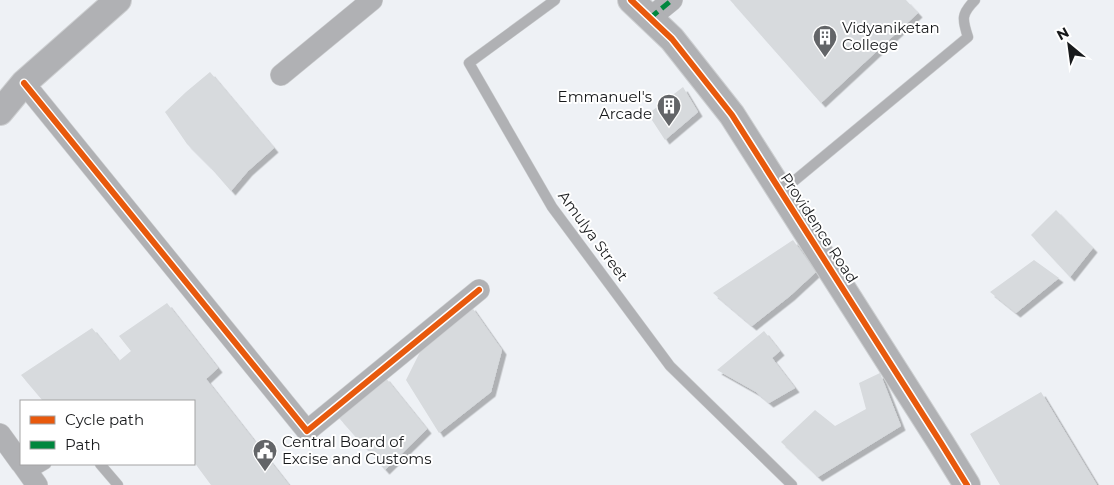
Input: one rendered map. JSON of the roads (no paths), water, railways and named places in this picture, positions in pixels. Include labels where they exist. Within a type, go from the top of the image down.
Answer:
[{"type":"street","points":[[0,112],[24,83],[118,0]]},
{"type":"street","points":[[281,76],[372,0]]},
{"type":"street","name":"Providence Road","points":[[631,0],[672,39],[732,115],[967,485]]},
{"type":"street","points":[[650,18],[672,0]]},
{"type":"street","points":[[24,83],[307,431],[478,290]]},
{"type":"street","points":[[0,434],[20,457]]},
{"type":"lane","name":"Amulya Street","points":[[555,0],[469,63],[552,208],[670,366],[792,485]]},
{"type":"lane","points":[[781,192],[968,37],[963,23],[964,11],[975,0]]},
{"type":"lane","points":[[101,465],[118,485]]},
{"type":"place","name":"Vidyaniketan College","points":[[825,58]]},
{"type":"place","name":"Emmanuel's Arcade","points":[[669,127]]},
{"type":"place","name":"Central Board of Excise and Customs","points":[[265,472]]}]
